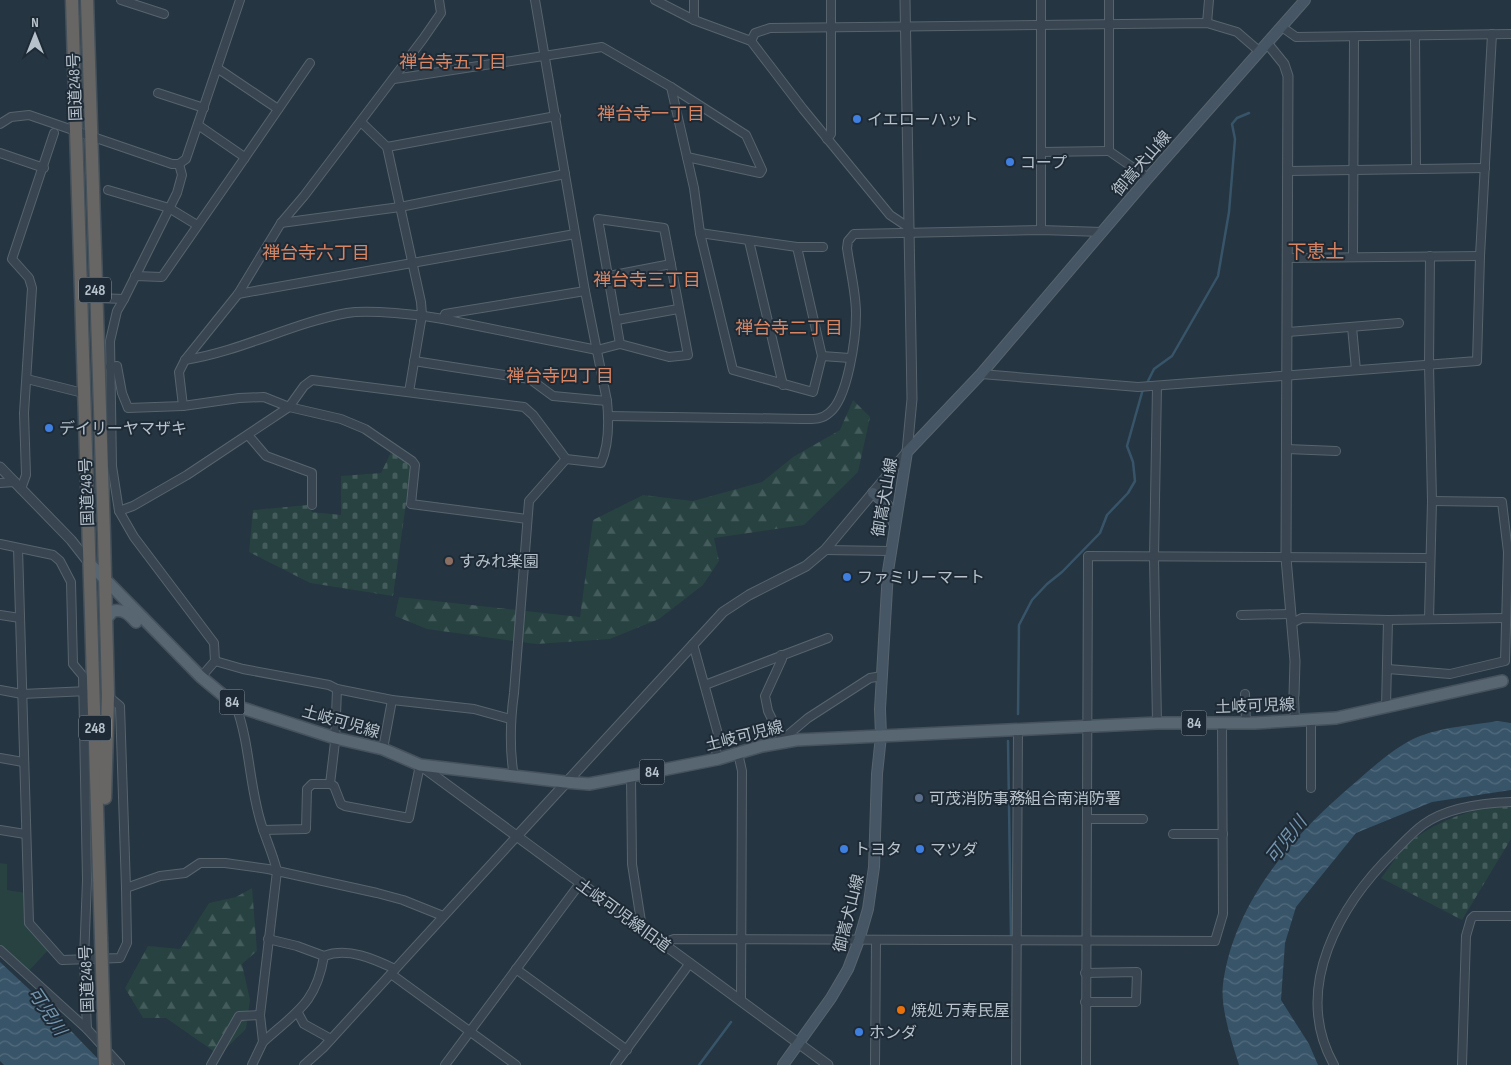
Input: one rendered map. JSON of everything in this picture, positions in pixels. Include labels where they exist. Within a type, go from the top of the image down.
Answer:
[{"type":"highway","name":"国道248号","points":[[72,0],[89,563],[88,691],[100,892],[105,1065]]},
{"type":"highway","name":"国道248号","points":[[87,0],[108,696],[100,892]]},
{"type":"main road","name":"御嵩犬山線","points":[[783,1065],[832,998],[848,969],[860,940],[874,874],[877,774],[882,736],[882,676],[890,551],[907,452],[981,374],[1148,178],[1305,0]]},
{"type":"main road","points":[[873,492],[888,506],[895,524]]},
{"type":"main road","name":"土岐可児線","points":[[89,563],[166,643],[201,677],[236,706],[335,738],[383,750],[420,765],[565,782],[589,784],[718,759],[783,742],[1086,726],[1157,723],[1246,723],[1336,718],[1502,681]]},
{"type":"main road","points":[[106,619],[113,611],[120,610],[128,614],[152,637],[166,643]]},
{"type":"street","points":[[121,0],[164,14]]},
{"type":"street","points":[[0,124],[11,117],[29,115],[172,164],[179,164],[186,159],[240,0]]},
{"type":"street","points":[[183,406],[180,372],[185,360],[238,294],[281,223],[394,79],[441,13],[439,0]]},
{"type":"street","points":[[119,511],[133,506],[187,475],[248,435],[289,407],[304,386],[312,380],[524,407],[533,415],[566,459],[601,463],[605,455],[608,416],[607,401],[575,234],[535,0]]},
{"type":"street","points":[[655,0],[694,20],[751,41],[890,216],[908,229]]},
{"type":"street","points":[[694,0],[694,20]]},
{"type":"street","points":[[827,139],[831,134],[831,0]]},
{"type":"street","points":[[304,1065],[393,971],[723,612],[749,595],[806,566],[825,550],[907,452],[912,399],[904,0]]},
{"type":"street","points":[[1041,0],[1041,230]]},
{"type":"street","points":[[1109,0],[1109,151]]},
{"type":"street","points":[[1207,23],[1209,0]]},
{"type":"street","points":[[1295,0],[1296,11]]},
{"type":"street","points":[[751,41],[755,33],[770,28],[1207,23],[1237,32],[1259,51]]},
{"type":"street","points":[[1282,27],[1296,36],[1354,37],[1511,34]]},
{"type":"street","points":[[981,374],[1138,387],[1478,361],[1480,256],[1492,34]]},
{"type":"street","points":[[1415,36],[1416,168]]},
{"type":"street","points":[[1353,256],[1354,37]]},
{"type":"street","points":[[1267,43],[1284,64],[1288,76],[1286,558],[1291,618],[1295,721]]},
{"type":"street","points":[[394,79],[602,47],[672,87],[746,135],[762,170],[760,173],[687,157]]},
{"type":"street","points":[[136,276],[162,277],[310,64]]},
{"type":"street","points":[[217,68],[278,109]]},
{"type":"street","points":[[672,87],[687,157],[700,233],[733,370],[813,392],[822,356],[797,247]]},
{"type":"street","points":[[158,93],[204,108]]},
{"type":"street","points":[[387,147],[556,116]]},
{"type":"street","points":[[361,122],[387,147],[413,262],[422,315],[409,392]]},
{"type":"street","points":[[198,125],[243,156],[244,159]]},
{"type":"street","points":[[18,486],[26,475],[24,413],[32,288],[29,278],[12,259],[44,168],[54,133]]},
{"type":"street","points":[[1040,152],[1109,151],[1148,178]]},
{"type":"street","points":[[0,153],[44,168]]},
{"type":"street","points":[[179,164],[182,175],[169,208],[112,326],[110,367],[112,466],[119,511],[134,537],[208,633],[216,651],[215,661],[201,677]]},
{"type":"street","points":[[1288,171],[1353,168],[1485,168]]},
{"type":"street","points":[[281,223],[400,207],[565,174]]},
{"type":"street","points":[[108,190],[169,208],[197,225]]},
{"type":"street","points":[[185,360],[218,355],[315,320],[350,312],[422,315],[597,350],[620,344],[669,357],[688,355],[664,228],[598,219],[618,320],[620,344]]},
{"type":"street","points":[[608,416],[820,419],[830,412],[838,403],[850,358],[856,314],[847,248],[848,241],[854,234],[908,229],[1102,232]]},
{"type":"street","points":[[700,233],[797,247],[823,248]]},
{"type":"street","points":[[238,294],[575,234]]},
{"type":"street","points":[[750,241],[783,385]]},
{"type":"street","points":[[1430,256],[1429,365],[1432,501],[1429,558],[1430,619]]},
{"type":"street","points":[[1288,258],[1480,256]]},
{"type":"street","points":[[609,276],[671,264]]},
{"type":"street","points":[[443,319],[445,314],[586,291]]},
{"type":"street","points":[[96,298],[124,299]]},
{"type":"street","points":[[618,320],[678,309]]},
{"type":"street","points":[[1288,332],[1399,323]]},
{"type":"street","points":[[1352,327],[1356,370]]},
{"type":"street","points":[[822,356],[850,358]]},
{"type":"street","points":[[414,361],[530,379],[553,396],[607,401]]},
{"type":"street","points":[[110,367],[117,366],[122,393],[128,408],[183,406],[239,398],[264,397],[289,407],[341,419],[365,428],[412,461],[415,465],[411,504],[528,519]]},
{"type":"street","points":[[27,379],[83,393]]},
{"type":"street","points":[[1157,386],[1154,558],[1157,723]]},
{"type":"street","points":[[248,435],[266,456],[312,473],[312,505]]},
{"type":"street","points":[[1287,449],[1336,451]]},
{"type":"street","points":[[514,777],[509,748],[510,719],[514,693],[529,501],[566,459]]},
{"type":"street","points":[[0,468],[71,540],[89,563]]},
{"type":"street","points":[[0,483],[18,486]]},
{"type":"street","points":[[1388,669],[1450,674],[1505,662],[1508,552],[1502,502],[1432,501]]},
{"type":"street","points":[[0,544],[52,555],[60,561],[71,582],[73,664],[83,676],[88,691],[84,960],[87,1029]]},
{"type":"street","points":[[18,548],[29,923],[62,960],[120,958],[128,943],[120,706],[108,696]]},
{"type":"street","points":[[825,550],[890,551]]},
{"type":"street","points":[[1086,1065],[1088,556],[1154,558],[1429,558]]},
{"type":"street","points":[[0,615],[20,618]]},
{"type":"street","points":[[1241,615],[1388,620],[1505,618]]},
{"type":"street","points":[[1386,707],[1388,620]]},
{"type":"street","points":[[705,684],[828,638]]},
{"type":"street","points":[[693,644],[718,734],[714,742],[718,759]]},
{"type":"street","points":[[781,655],[782,659],[766,696],[768,712],[783,742],[789,734],[808,718],[870,678],[882,676]]},
{"type":"street","points":[[215,661],[243,669],[329,685],[337,689],[392,700],[474,709],[510,719]]},
{"type":"street","points":[[330,784],[335,738],[337,689]]},
{"type":"street","points":[[0,690],[22,694],[88,691]]},
{"type":"street","points":[[1245,694],[1246,723]]},
{"type":"street","points":[[383,750],[392,700]]},
{"type":"street","points":[[236,706],[248,745],[263,830],[273,854],[277,871],[260,1015],[263,1042]]},
{"type":"street","points":[[1311,720],[1311,788]]},
{"type":"street","points":[[663,943],[674,939],[1215,941],[1223,914],[1222,723]]},
{"type":"street","points":[[1016,1065],[1018,730]]},
{"type":"street","points":[[738,753],[742,771],[741,1000]]},
{"type":"street","points":[[0,758],[23,762]]},
{"type":"street","points":[[263,830],[306,829],[308,789],[312,784],[330,784],[334,786],[341,804],[345,806],[409,818],[420,765]]},
{"type":"street","name":"土岐可児線旧道","points":[[420,765],[518,835],[828,1065]]},
{"type":"street","points":[[631,776],[632,864],[642,928]]},
{"type":"street","points":[[1334,1065],[1323,1046],[1318,1022],[1319,985],[1328,944],[1352,900],[1380,865],[1424,823],[1443,814],[1483,803],[1511,802]]},
{"type":"street","points":[[1088,819],[1143,819]]},
{"type":"street","points":[[0,830],[25,834]]},
{"type":"street","points":[[1173,834],[1223,834]]},
{"type":"street","points":[[126,888],[160,876],[185,873],[200,864],[250,866],[403,900],[443,916]]},
{"type":"street","points":[[445,1065],[581,882]]},
{"type":"street","points":[[1462,1065],[1466,936],[1471,919],[1474,916],[1511,916]]},
{"type":"street","points":[[268,940],[297,946],[324,956],[330,954],[362,955],[393,971],[516,1065]]},
{"type":"street","points":[[875,1065],[876,940]]},
{"type":"street","points":[[0,950],[87,1029],[120,1065]]},
{"type":"street","points":[[252,1065],[263,1042],[298,1013],[310,998],[324,956]]},
{"type":"street","points":[[615,1065],[690,963]]},
{"type":"street","points":[[516,969],[627,1050]]},
{"type":"street","points":[[1085,1002],[1136,1002],[1137,972],[1086,973]]},
{"type":"street","points":[[298,1013],[304,1024],[330,1039]]},
{"type":"street","points":[[211,1065],[239,1016],[260,1015]]},
{"type":"green space","points":[[853,400],[870,417],[858,472],[804,525],[714,538],[719,561],[703,585],[659,619],[610,639],[536,644],[427,629],[395,616],[399,597],[580,617],[593,520],[643,495],[693,501],[762,482],[793,457],[840,430]]},
{"type":"green space","points":[[393,448],[412,461],[393,596],[310,583],[249,552],[253,510],[308,505],[312,512],[341,515],[341,476],[381,473]]},
{"type":"green space","points":[[1511,806],[1511,839],[1462,920],[1381,878],[1398,854],[1410,842],[1433,827],[1471,812]]},
{"type":"green space","points":[[0,863],[7,864],[7,890],[27,893],[29,923],[51,947],[26,974],[0,950]]},
{"type":"green space","points":[[252,888],[257,951],[242,964],[250,1000],[246,1029],[219,1055],[166,1018],[143,1018],[125,988],[148,946],[180,949],[209,903],[236,897]]},
{"type":"water","points":[[1498,721],[1511,723],[1511,790],[1432,802],[1356,833],[1296,907],[1285,943],[1281,1000],[1309,1044],[1318,1065],[1239,1065],[1223,1004],[1223,984],[1229,953],[1240,924],[1254,896],[1271,870],[1312,822],[1335,800],[1396,749],[1429,733],[1448,728]]},
{"type":"water","name":"可児川","points":[[0,962],[45,1004],[104,1065],[4,1065],[0,1061]]},
{"type":"waterway","points":[[1146,385],[1154,369],[1172,356],[1218,276],[1229,212],[1235,139],[1232,124],[1237,118],[1249,113]]},
{"type":"waterway","points":[[1018,714],[1019,625],[1032,600],[1100,533],[1107,515],[1128,493],[1135,481],[1133,462],[1127,446],[1143,389]]},
{"type":"waterway","points":[[1008,741],[1011,936]]},
{"type":"waterway","points":[[699,1065],[731,1022]]},
{"type":"place","name":"イエローハット","points":[[857,119]]},
{"type":"place","name":"コープ","points":[[1010,162]]},
{"type":"place","name":"デイリーヤマザキ","points":[[49,428]]},
{"type":"place","name":"すみれ楽園","points":[[449,561]]},
{"type":"place","name":"ファミリーマート","points":[[847,577]]},
{"type":"place","name":"可茂消防事務組合南消防署","points":[[919,798]]},
{"type":"place","name":"トヨタ","points":[[844,849]]},
{"type":"place","name":"マツダ","points":[[920,849]]},
{"type":"place","name":"焼処 万寿民屋","points":[[901,1010]]},
{"type":"place","name":"ホンダ","points":[[859,1032]]},
{"type":"district","name":"禅台寺五丁目","points":[[453,62]]},
{"type":"district","name":"禅台寺一丁目","points":[[651,114]]},
{"type":"district","name":"下恵土","points":[[1316,251]]},
{"type":"district","name":"禅台寺六丁目","points":[[316,253]]},
{"type":"district","name":"禅台寺三丁目","points":[[647,280]]},
{"type":"district","name":"禅台寺二丁目","points":[[789,328]]},
{"type":"district","name":"禅台寺四丁目","points":[[560,376]]}]
